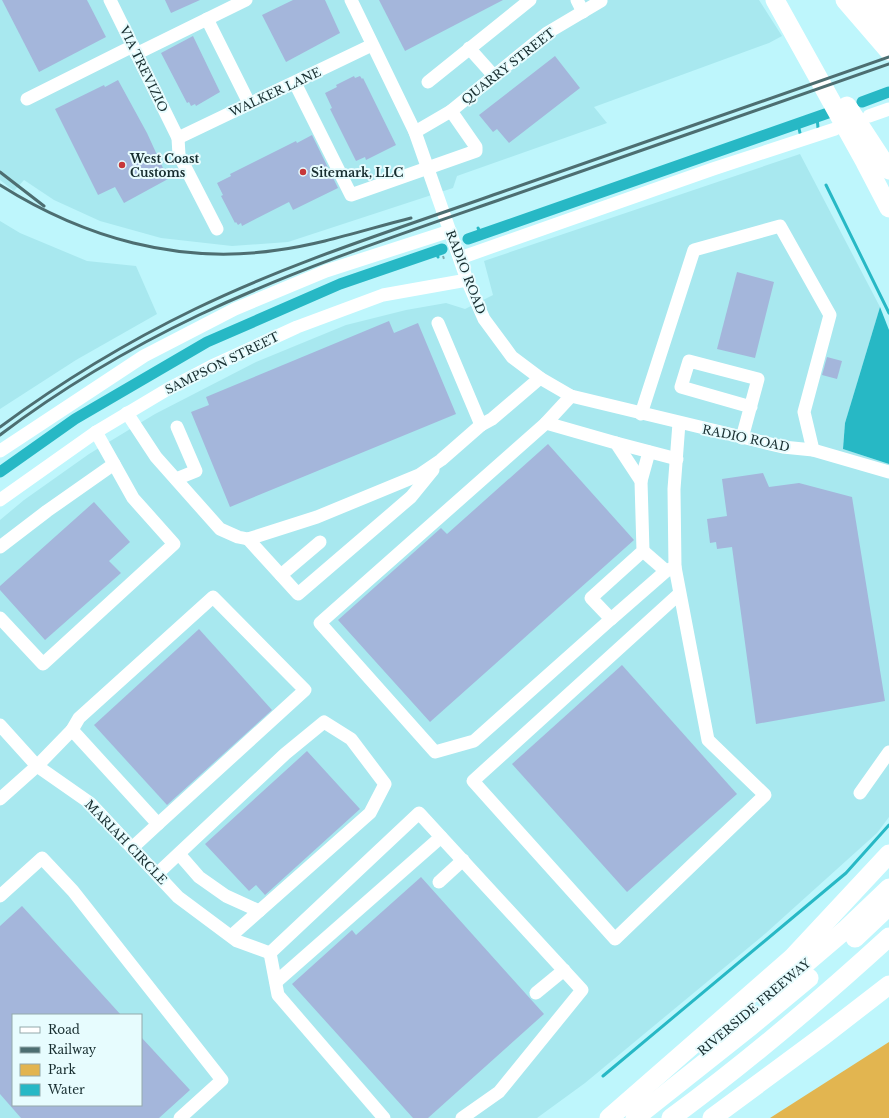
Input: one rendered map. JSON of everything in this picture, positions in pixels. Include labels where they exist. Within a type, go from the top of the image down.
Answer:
[{"type":"highway","points":[[776,0],[879,164],[889,208]]},
{"type":"highway","points":[[844,0],[889,51]]},
{"type":"highway","points":[[862,0],[889,30]]},
{"type":"highway","points":[[881,0],[889,9]]},
{"type":"highway","points":[[608,1118],[792,958],[889,854]]},
{"type":"highway","name":"RIVERSIDE FREEWAY","points":[[612,1118],[725,1033],[845,930],[889,888]]},
{"type":"highway","points":[[635,1118],[763,1017],[814,974],[889,906]]},
{"type":"highway","points":[[671,1118],[726,1077],[797,1019],[889,937]]},
{"type":"highway","points":[[712,1118],[885,989]]},
{"type":"street","name":"VIA TREVIZIO","points":[[110,0],[178,138],[179,155],[217,229]]},
{"type":"street","name":"RADIO ROAD","points":[[351,0],[415,132],[467,280],[484,319],[512,356],[540,378],[571,396],[742,438],[783,447],[813,450],[889,472]]},
{"type":"street","points":[[428,82],[530,0]]},
{"type":"street","points":[[577,0],[583,12]]},
{"type":"street","name":"QUARRY STREET","points":[[415,132],[451,111],[547,34],[601,1]]},
{"type":"street","points":[[27,99],[207,19],[238,2]]},
{"type":"street","points":[[207,19],[248,103]]},
{"type":"street","name":"WALKER LANE","points":[[178,138],[248,103],[296,83],[372,45]]},
{"type":"street","points":[[470,48],[494,76]]},
{"type":"street","points":[[296,83],[351,195],[476,151],[476,147],[451,111]]},
{"type":"street","points":[[869,116],[889,109]]},
{"type":"street","points":[[458,255],[835,129]]},
{"type":"street","points":[[641,414],[694,250],[780,226],[830,315],[804,412],[813,450]]},
{"type":"street","points":[[0,451],[144,356],[235,309],[326,271],[451,233]]},
{"type":"street","name":"SAMPSON STREET","points":[[0,500],[96,432],[212,366],[297,327],[383,295],[467,280]]},
{"type":"street","points":[[438,324],[481,426]]},
{"type":"street","points":[[742,438],[751,407],[758,380],[689,361],[681,387],[751,407]]},
{"type":"street","points":[[127,413],[156,457],[220,529],[238,537],[248,539],[317,517],[419,475],[441,460],[540,378]]},
{"type":"street","points":[[571,396],[546,423],[320,622],[435,752],[474,741],[611,619],[670,569]]},
{"type":"street","points":[[546,423],[677,459]]},
{"type":"street","points":[[679,423],[670,569],[679,594],[708,740],[765,795],[615,939],[473,781],[679,594]]},
{"type":"street","points":[[176,479],[196,471],[177,427]]},
{"type":"street","points":[[0,618],[43,664],[174,544],[133,498],[96,432]]},
{"type":"street","points":[[616,443],[641,481]]},
{"type":"street","points":[[611,619],[591,598],[643,551],[641,481],[649,452]]},
{"type":"street","points":[[248,539],[298,594],[411,497],[441,460]]},
{"type":"street","points":[[0,547],[47,510],[114,464]]},
{"type":"street","points":[[281,575],[320,542]]},
{"type":"street","points":[[643,551],[670,569]]},
{"type":"street","points":[[0,799],[37,766],[72,730],[80,718],[213,597],[305,690],[132,848]]},
{"type":"street","points":[[156,874],[285,754],[324,722],[351,739],[385,784],[370,813],[259,911],[234,938]]},
{"type":"street","name":"MARIAH CIRCLE","points":[[0,724],[37,766],[90,803],[178,897],[234,938],[270,953]]},
{"type":"street","points":[[72,730],[158,824]]},
{"type":"street","points":[[860,793],[889,752]]},
{"type":"street","points":[[384,1118],[278,995],[270,953],[420,813],[582,990],[499,1092],[462,1118]]},
{"type":"street","points":[[276,982],[441,837]]},
{"type":"street","points":[[179,854],[199,877],[226,896],[259,911]]},
{"type":"street","points":[[0,896],[42,858],[72,891],[222,1080],[180,1118]]},
{"type":"street","points":[[439,882],[463,860]]},
{"type":"street","points":[[536,994],[564,970]]},
{"type":"shaded area","points":[[0,0],[759,0],[782,36],[769,43],[594,107],[607,123],[457,176],[453,188],[288,242],[232,246],[161,238],[100,221],[54,200],[24,180],[14,191],[0,180]]},
{"type":"shaded area","points":[[800,154],[880,307],[845,423],[843,449],[889,464],[889,817],[877,833],[766,933],[585,1083],[537,1118],[0,1118],[0,520],[24,500],[89,454],[155,414],[256,362],[346,325],[406,310],[446,303],[465,309],[493,295],[484,261]]},
{"type":"shaded area","points":[[0,221],[20,233],[87,261],[136,266],[157,314],[76,360],[0,409]]},
{"type":"green space","points":[[889,1042],[889,1118],[770,1118]]},
{"type":"water","points":[[880,307],[889,330],[889,464],[843,449],[845,423]]},
{"type":"building","points":[[2,0],[87,0],[106,37],[39,72]]},
{"type":"building","points":[[165,0],[200,0],[171,13]]},
{"type":"building","points":[[293,0],[325,0],[340,33],[286,62],[262,15]]},
{"type":"building","points":[[379,0],[503,0],[405,51]]},
{"type":"building","points":[[193,36],[220,92],[196,106],[195,104],[191,106],[189,102],[187,103],[161,53]]},
{"type":"building","points":[[555,56],[580,88],[509,143],[497,129],[493,132],[479,115]]},
{"type":"building","points":[[354,76],[355,78],[360,76],[362,79],[363,78],[396,145],[366,160],[365,157],[356,161],[330,109],[332,108],[325,93],[337,87],[336,85]]},
{"type":"building","points":[[118,80],[147,133],[168,179],[124,203],[115,187],[98,195],[55,109],[104,85],[105,87]]},
{"type":"building","points":[[312,135],[338,188],[293,210],[289,202],[242,226],[241,223],[238,225],[236,222],[235,223],[221,196],[223,195],[217,183],[231,176],[230,174],[296,141],[297,143]]},
{"type":"building","points":[[737,272],[774,282],[755,358],[717,349]]},
{"type":"building","points":[[389,321],[394,333],[418,323],[456,414],[230,507],[191,412],[209,405],[206,397]]},
{"type":"building","points":[[827,357],[842,361],[837,379],[822,375]]},
{"type":"building","points":[[548,444],[634,540],[430,722],[338,620],[441,528],[447,534]]},
{"type":"building","points":[[763,473],[769,487],[799,483],[852,497],[885,701],[756,724],[732,547],[717,549],[716,542],[710,543],[707,519],[727,516],[722,479]]},
{"type":"building","points":[[94,502],[130,542],[109,561],[121,573],[45,640],[0,590],[0,586]]},
{"type":"building","points":[[199,629],[272,710],[167,805],[94,725]]},
{"type":"building","points":[[622,665],[737,794],[627,892],[512,764]]},
{"type":"building","points":[[307,751],[360,809],[265,895],[256,885],[249,891],[205,844]]},
{"type":"building","points":[[421,877],[544,1014],[428,1118],[413,1118],[292,984],[352,930],[356,935]]},
{"type":"building","points":[[22,906],[120,1014],[12,1014],[12,1106],[142,1106],[142,1038],[190,1090],[159,1118],[21,1118],[0,1094],[0,926]]},
{"type":"waterway","points":[[862,102],[889,92]]},
{"type":"waterway","points":[[468,239],[828,113]]},
{"type":"waterway","points":[[817,117],[818,128]]},
{"type":"waterway","points":[[798,124],[800,133]]},
{"type":"waterway","points":[[826,185],[889,313]]},
{"type":"waterway","points":[[478,228],[480,232]]},
{"type":"waterway","points":[[0,472],[75,419],[207,342],[340,284],[442,249]]},
{"type":"waterway","points":[[436,251],[438,257]]},
{"type":"waterway","points":[[603,1076],[846,873],[889,825]]},
{"type":"railway","points":[[0,427],[47,394],[144,335],[195,309],[269,276],[384,233],[889,57]]},
{"type":"railway","points":[[0,435],[72,385],[122,355],[173,328],[236,298],[385,240],[889,64]]},
{"type":"railway","points":[[0,172],[44,206]]},
{"type":"railway","points":[[0,185],[32,204],[65,220],[99,233],[133,243],[169,250],[205,254],[241,254],[278,250],[328,240],[411,218]]},
{"type":"place","name":"West Coast Customs","points":[[122,165]]},
{"type":"place","name":"Sitemark, LLC","points":[[303,172]]}]
